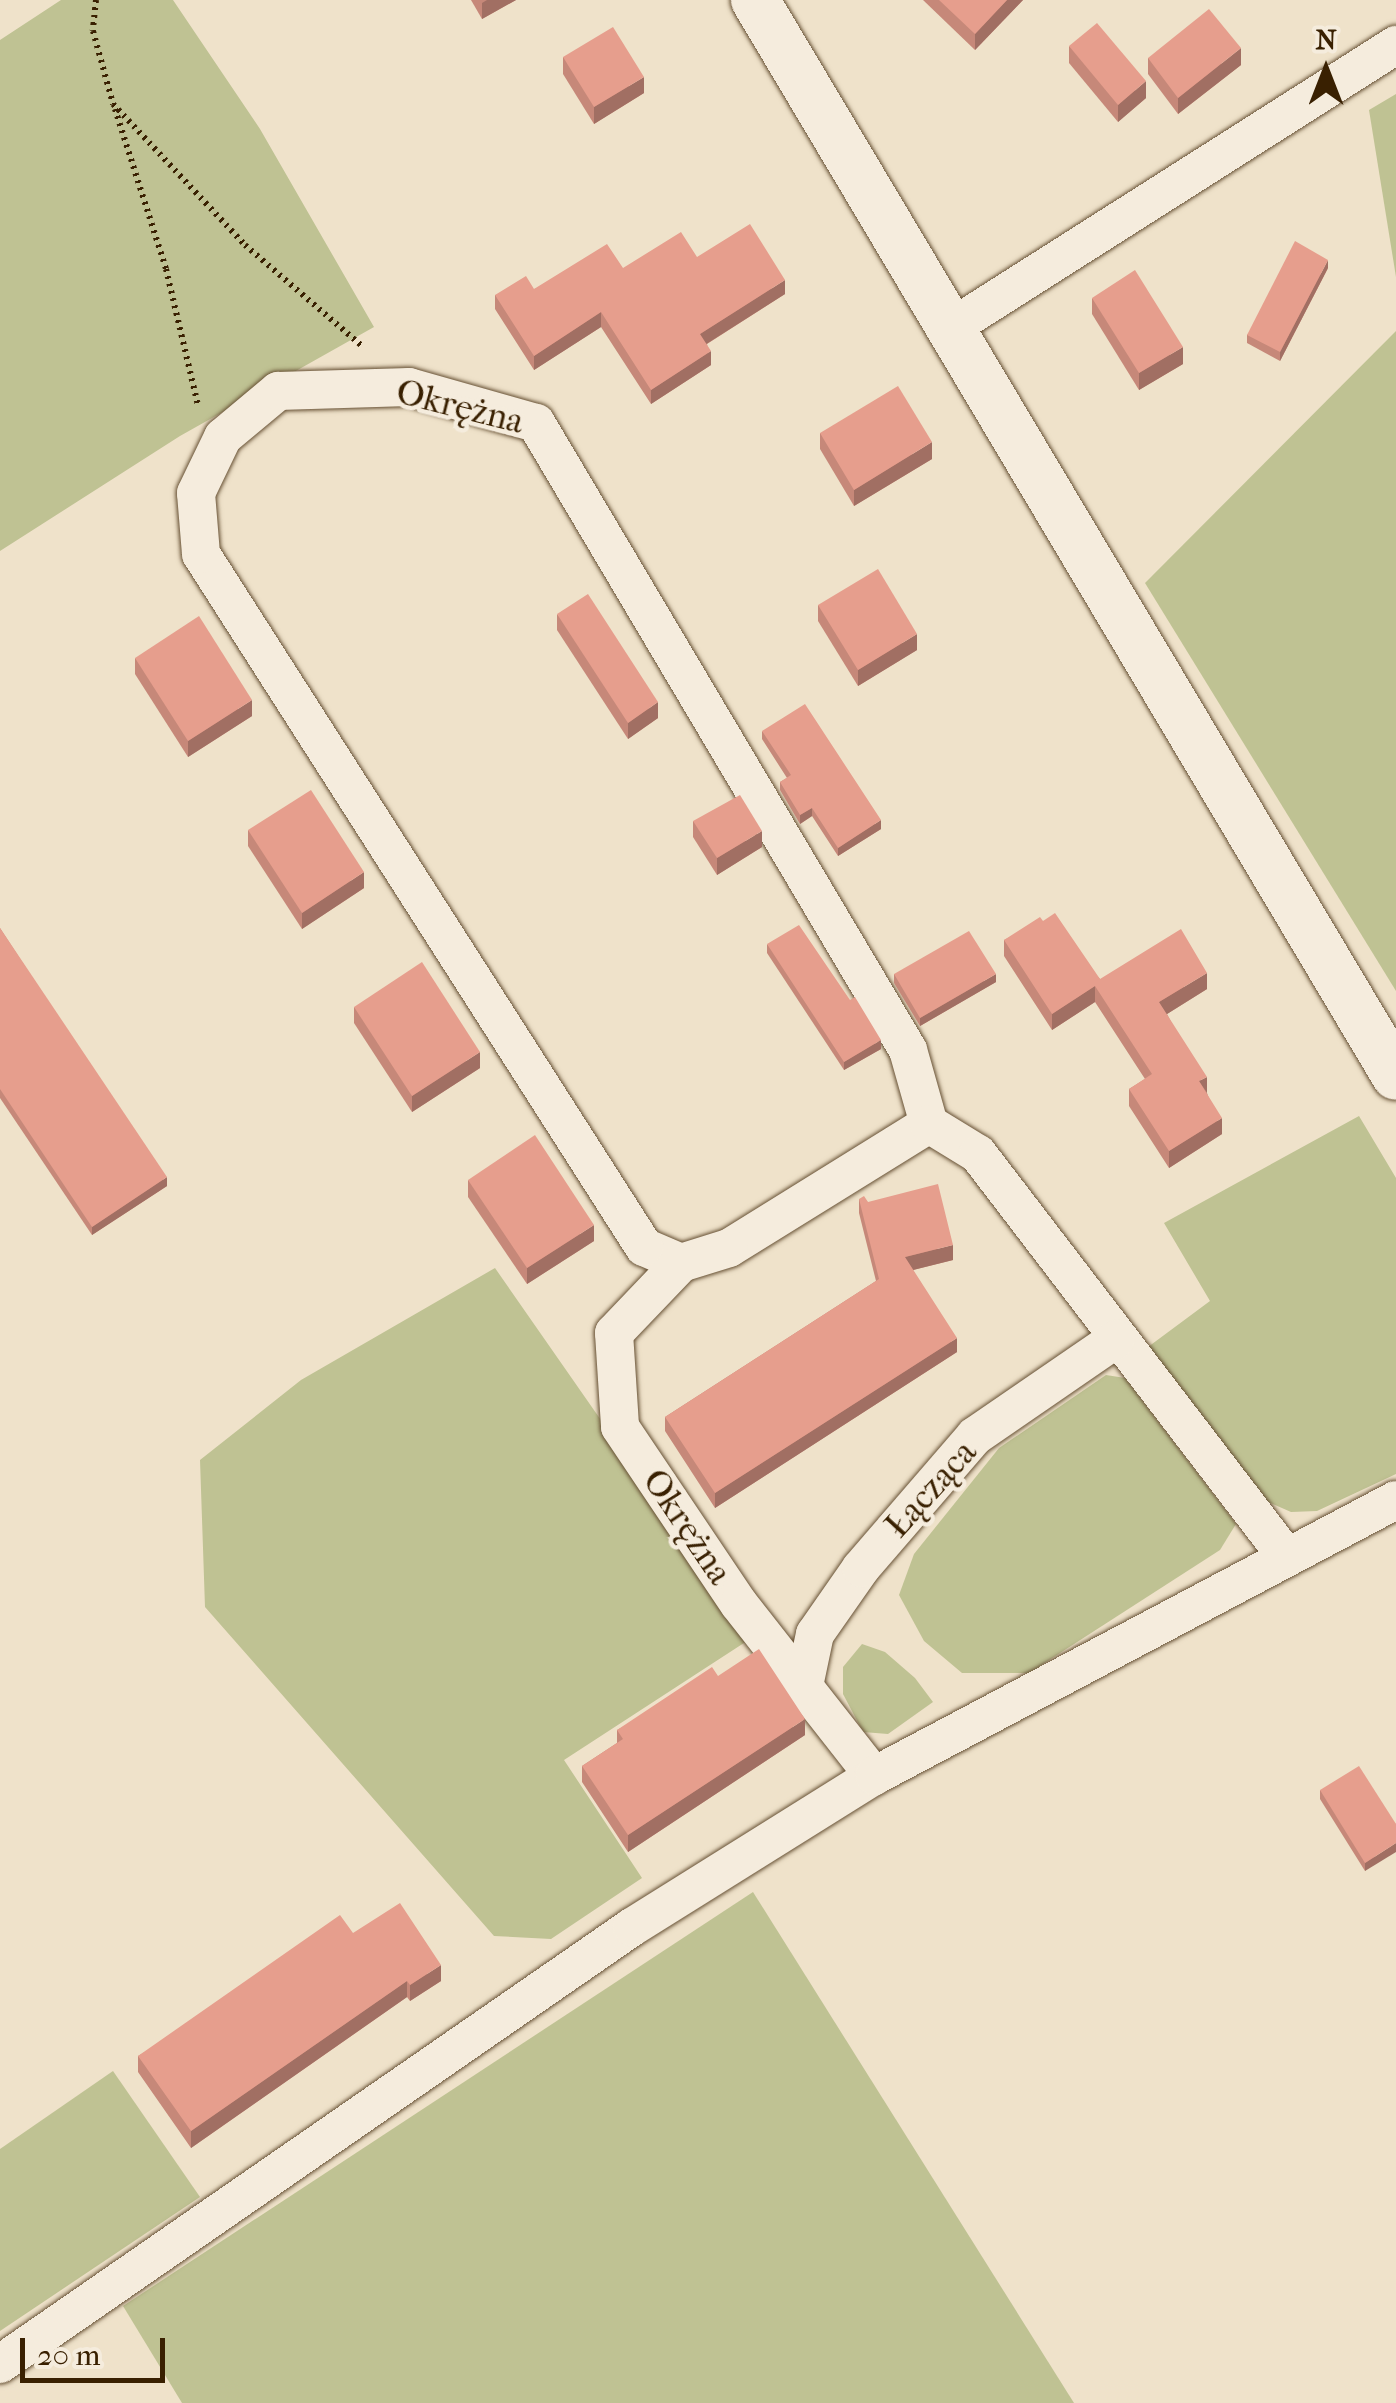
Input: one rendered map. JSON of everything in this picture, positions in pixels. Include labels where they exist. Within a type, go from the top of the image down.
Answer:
[{"type":"street","points":[[756,0],[1396,1076]]},
{"type":"street","points":[[949,329],[1396,45]]},
{"type":"street","name":"Okrężna","points":[[681,1263],[644,1248],[201,554],[196,492],[223,437],[278,391],[409,386],[536,423],[908,1050],[929,1124],[729,1248],[681,1263],[614,1334],[620,1427],[739,1604],[874,1776]]},
{"type":"street","points":[[929,1124],[978,1154],[1285,1555]]},
{"type":"street","name":"Łącząca","points":[[804,1686],[815,1634],[861,1568],[975,1436],[1116,1339]]},
{"type":"street","points":[[0,2364],[632,1927],[874,1776],[1285,1555],[1396,1500]]},
{"type":"path","points":[[96,0],[93,31],[166,269],[211,462]]},
{"type":"path","points":[[113,104],[245,245],[409,386]]},
{"type":"green space","points":[[61,0],[173,0],[260,129],[374,327],[180,436],[0,551],[0,40]]},
{"type":"green space","points":[[1396,94],[1396,277],[1369,110]]},
{"type":"green space","points":[[1396,331],[1396,991],[1145,583]]},
{"type":"green space","points":[[1359,1116],[1396,1178],[1396,1474],[1317,1511],[1291,1512],[1268,1502],[1148,1347],[1210,1301],[1164,1223]]},
{"type":"green space","points":[[495,1268],[741,1621],[747,1641],[564,1760],[642,1878],[551,1939],[494,1936],[205,1607],[200,1460],[301,1380]]},
{"type":"green space","points":[[1106,1375],[1125,1378],[1236,1524],[1220,1550],[1029,1673],[962,1673],[924,1641],[899,1595],[914,1554],[999,1448]]},
{"type":"green space","points":[[862,1644],[885,1652],[915,1678],[933,1702],[888,1734],[863,1732],[843,1694],[843,1667]]},
{"type":"green space","points":[[753,1892],[1074,2403],[182,2403],[123,2306]]},
{"type":"green space","points":[[113,2071],[200,2197],[0,2331],[0,2149]]},
{"type":"building","points":[[939,0],[1007,0],[975,34]]},
{"type":"building","points":[[1209,9],[1241,48],[1178,98],[1148,58]]},
{"type":"building","points":[[1097,23],[1146,81],[1118,105],[1069,46]]},
{"type":"building","points":[[613,27],[644,77],[594,107],[563,57]]},
{"type":"building","points":[[750,224],[785,280],[700,334],[711,351],[651,390],[601,312],[534,356],[495,295],[526,276],[534,289],[607,244],[623,268],[681,232],[697,257]]},
{"type":"building","points":[[1295,241],[1328,260],[1280,352],[1247,335]]},
{"type":"building","points":[[1135,270],[1183,347],[1139,373],[1092,298]]},
{"type":"building","points":[[898,386],[932,442],[854,490],[820,433]]},
{"type":"building","points":[[878,569],[917,634],[858,670],[818,605]]},
{"type":"building","points":[[588,594],[658,702],[628,723],[557,614]]},
{"type":"building","points":[[199,616],[252,700],[188,741],[135,658]]},
{"type":"building","points":[[805,704],[881,820],[838,848],[812,808],[800,815],[780,782],[791,775],[762,731]]},
{"type":"building","points":[[311,790],[364,872],[302,913],[248,830]]},
{"type":"building","points":[[740,795],[762,831],[717,858],[693,821]]},
{"type":"building","points":[[1055,913],[1100,979],[1181,929],[1207,973],[1159,1002],[1207,1077],[1199,1081],[1222,1118],[1169,1151],[1129,1089],[1152,1074],[1095,986],[1052,1014],[1004,940],[1040,917],[1043,921]]},
{"type":"building","points":[[799,925],[850,1000],[855,997],[881,1040],[844,1062],[767,944]]},
{"type":"building","points":[[0,928],[167,1177],[92,1227],[0,1089]]},
{"type":"building","points":[[969,931],[996,974],[920,1018],[894,974]]},
{"type":"building","points":[[422,962],[480,1052],[412,1096],[354,1007]]},
{"type":"building","points":[[535,1135],[594,1225],[527,1268],[468,1180]]},
{"type":"building","points":[[938,1184],[953,1245],[905,1257],[957,1338],[715,1493],[665,1417],[879,1279],[859,1199],[864,1196],[868,1202]]},
{"type":"building","points":[[759,1649],[805,1719],[628,1835],[582,1766],[623,1739],[617,1730],[712,1667],[718,1676]]},
{"type":"building","points":[[1359,1766],[1396,1824],[1396,1843],[1365,1863],[1320,1790]]},
{"type":"building","points":[[400,1903],[441,1965],[410,1985],[407,1981],[191,2131],[138,2056],[340,1915],[353,1933]]}]
